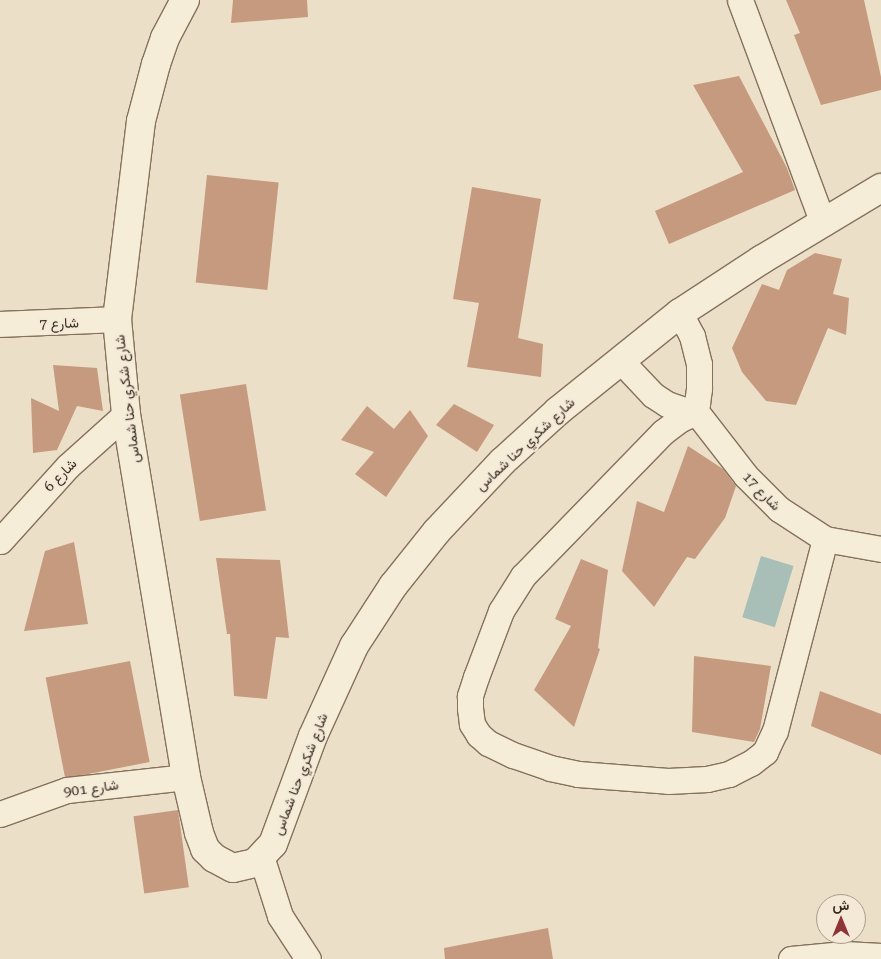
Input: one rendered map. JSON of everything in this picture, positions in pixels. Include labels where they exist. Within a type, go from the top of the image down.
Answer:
[{"type":"street","name":"شارع شكري حنا شماس","points":[[185,0],[165,38],[141,121],[117,319],[126,414],[186,777],[199,833],[205,849],[222,864],[233,868],[254,863],[273,844],[313,736],[354,646],[393,586],[437,531],[502,462],[558,411],[680,313],[761,260],[881,188]]},
{"type":"street","points":[[740,0],[823,223]]},
{"type":"street","points":[[680,313],[692,336],[699,364],[699,388],[695,410],[663,432],[523,576],[501,611],[476,677],[470,708],[472,724],[479,735],[488,743],[513,755],[550,768],[578,774],[668,781],[729,774],[751,764],[765,752],[775,732],[825,539]]},
{"type":"street","name":"شارع 7","points":[[0,324],[117,319]]},
{"type":"street","points":[[620,360],[653,395],[667,404],[687,411],[695,410]]},
{"type":"street","name":"شارع 17","points":[[695,410],[746,476],[778,510],[825,539],[881,549]]},
{"type":"street","name":"شارع 6","points":[[0,541],[68,466],[126,414]]},
{"type":"street","name":"شارع 901","points":[[0,814],[67,790],[186,777]]},
{"type":"street","points":[[261,856],[280,916],[308,959]]},
{"type":"street","points":[[791,959],[844,954],[881,956]]},
{"type":"water","points":[[761,556],[794,566],[775,627],[742,617]]},
{"type":"building","points":[[233,0],[307,0],[308,17],[231,23]]},
{"type":"building","points":[[786,0],[864,0],[881,77],[881,90],[821,105],[794,35],[800,33]]},
{"type":"building","points":[[739,76],[787,168],[795,190],[669,244],[655,211],[743,172],[693,85]]},
{"type":"building","points":[[207,175],[279,183],[267,290],[196,282]]},
{"type":"building","points":[[472,187],[541,199],[518,338],[543,344],[541,377],[467,367],[479,303],[453,299]]},
{"type":"building","points":[[815,253],[842,259],[833,294],[849,298],[846,335],[828,328],[796,405],[766,401],[742,372],[732,348],[762,284],[779,290],[787,270]]},
{"type":"building","points":[[53,365],[97,368],[103,411],[77,406],[57,450],[33,453],[31,398],[59,411]]},
{"type":"building","points":[[246,384],[266,510],[200,521],[180,394]]},
{"type":"building","points":[[454,404],[494,425],[477,452],[436,425]]},
{"type":"building","points":[[367,406],[394,429],[410,410],[428,436],[386,497],[355,474],[374,452],[341,440]]},
{"type":"building","points":[[688,446],[723,469],[736,486],[725,518],[695,559],[687,557],[654,607],[622,571],[637,501],[664,512]]},
{"type":"building","points":[[74,542],[88,624],[24,631],[45,551]]},
{"type":"building","points":[[216,558],[280,560],[289,638],[276,637],[267,699],[234,696],[230,634],[227,634]]},
{"type":"building","points":[[581,559],[608,570],[598,648],[600,649],[574,727],[534,690],[571,626],[555,619]]},
{"type":"building","points":[[694,656],[771,666],[760,729],[754,742],[692,732]]},
{"type":"building","points":[[130,661],[150,762],[65,779],[46,677]]},
{"type":"building","points":[[820,691],[881,714],[881,755],[811,726]]},
{"type":"building","points":[[178,810],[189,887],[144,894],[133,816]]},
{"type":"building","points":[[548,928],[553,959],[445,959],[444,948]]}]
